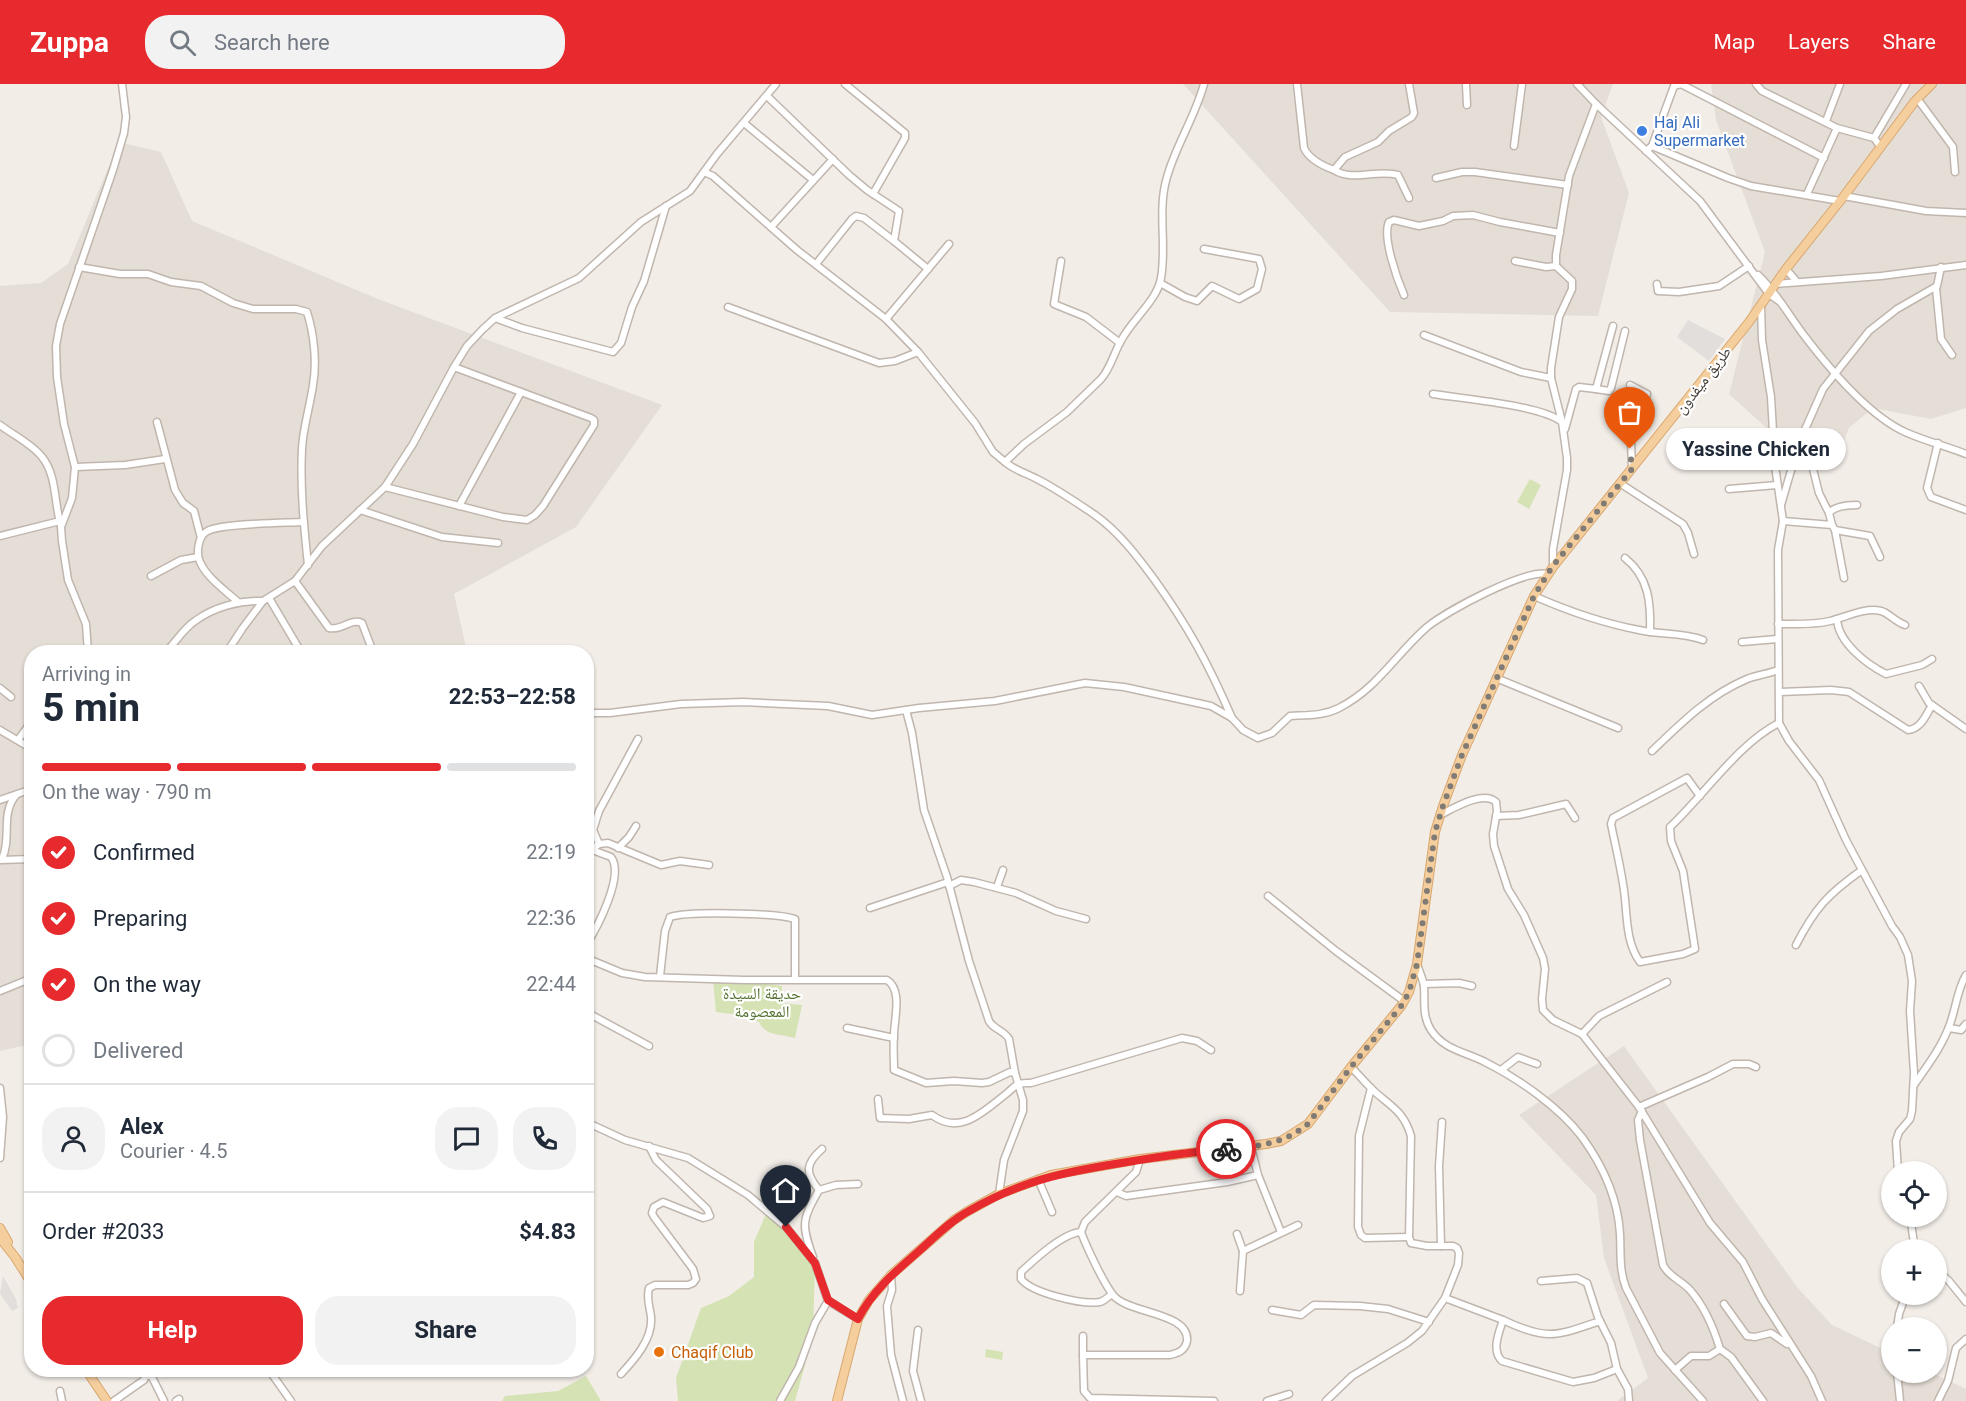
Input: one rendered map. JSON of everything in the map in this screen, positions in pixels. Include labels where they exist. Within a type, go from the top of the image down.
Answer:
[{"type":"main road","name":"طريق ميفدون","points":[[837,1401],[858,1319],[869,1300],[891,1275],[954,1220],[999,1194],[1038,1179],[1140,1159],[1251,1147],[1281,1141],[1301,1129],[1322,1106],[1409,992],[1417,964],[1432,850],[1440,815],[1462,755],[1534,596],[1550,571],[1749,322],[1786,269],[1880,146],[1932,84]]},
{"type":"main road","name":"طريق ميفدون","points":[[1909,111],[1936,84]]},
{"type":"main road","points":[[0,1247],[1,1234]]},
{"type":"main road","points":[[1,1234],[24,1271]]},
{"type":"main road","points":[[91,1377],[107,1401]]},
{"type":"street","points":[[61,524],[72,498],[75,468],[64,424],[57,376],[56,346],[60,324],[107,191],[124,133],[126,117],[122,84]]},
{"type":"street","points":[[232,645],[266,600],[295,581],[322,546],[385,487],[413,444],[467,346],[495,318],[579,278],[628,232],[690,191],[717,154],[776,84]]},
{"type":"street","points":[[845,84],[905,133],[873,194]]},
{"type":"street","points":[[1005,462],[1024,444],[1067,412],[1101,380],[1120,343],[1160,283],[1163,197],[1166,178],[1199,102],[1204,84]]},
{"type":"street","points":[[1297,84],[1306,153],[1341,174],[1352,176],[1375,173],[1398,175],[1409,198]]},
{"type":"street","points":[[1334,170],[1345,157],[1378,142],[1389,131],[1412,117],[1414,113],[1409,84]]},
{"type":"street","points":[[1466,84],[1467,105]]},
{"type":"street","points":[[1515,146],[1522,84]]},
{"type":"street","points":[[1577,84],[1596,104],[1649,148],[1700,201],[1749,266],[1772,289],[1804,336],[1871,410],[1904,432],[1966,454]]},
{"type":"street","points":[[1649,148],[1674,86],[1682,84],[1824,158]]},
{"type":"street","points":[[1756,84],[1762,91],[1837,128],[1874,138],[1880,146]]},
{"type":"street","points":[[1826,121],[1840,84]]},
{"type":"street","points":[[1874,138],[1906,84]]},
{"type":"street","points":[[767,96],[849,175],[900,212],[894,241]]},
{"type":"street","points":[[1919,101],[1953,147],[1955,172]]},
{"type":"street","points":[[1556,266],[1573,162],[1596,104]]},
{"type":"street","points":[[744,123],[813,180]]},
{"type":"street","points":[[1807,194],[1837,128]]},
{"type":"street","points":[[1649,148],[1751,186],[1926,211],[1966,213]]},
{"type":"street","points":[[771,227],[833,159]]},
{"type":"street","points":[[704,172],[713,176],[797,250],[886,319],[918,352],[975,423],[993,452],[1011,467],[1050,486],[1096,516],[1125,542],[1161,588],[1193,636],[1218,684],[1232,718]]},
{"type":"street","points":[[1436,178],[1462,172],[1475,172],[1568,185]]},
{"type":"street","points":[[495,318],[522,328],[613,352],[621,343],[632,307],[644,281],[666,206]]},
{"type":"street","points":[[1404,295],[1395,274],[1386,233],[1389,222],[1394,220],[1419,226],[1443,221],[1453,216],[1473,214],[1500,222],[1560,233]]},
{"type":"street","points":[[816,264],[856,216],[864,218],[928,269]]},
{"type":"street","points":[[886,319],[949,244]]},
{"type":"street","points":[[1160,283],[1197,301],[1212,286],[1239,299],[1257,289],[1262,269],[1259,259],[1204,249]]},
{"type":"street","points":[[1061,261],[1054,304],[1086,317],[1120,343]]},
{"type":"street","points":[[1515,261],[1546,267],[1556,266]]},
{"type":"street","points":[[1772,289],[1797,282],[1881,276],[1966,265]]},
{"type":"street","points":[[594,713],[724,702],[819,705],[872,715],[995,701],[1085,683],[1124,687],[1211,706],[1232,718],[1243,730],[1258,738],[1272,733],[1290,716],[1311,716],[1329,712],[1364,692],[1428,627],[1442,618],[1510,582],[1550,571],[1567,470],[1564,433],[1551,378],[1554,341],[1559,317],[1572,292],[1572,282],[1556,266]]},
{"type":"street","points":[[1656,284],[1658,291],[1669,292],[1719,286],[1749,266]]},
{"type":"street","points":[[79,267],[120,274],[147,274],[171,282],[201,286],[233,303],[253,309],[296,309],[307,312],[315,364],[302,448],[303,522],[308,566]]},
{"type":"street","points":[[1941,267],[1936,288],[1941,339],[1952,355]]},
{"type":"street","points":[[1786,269],[1797,282]]},
{"type":"street","points":[[1780,507],[1797,449],[1823,389],[1869,331],[1897,309],[1936,288]]},
{"type":"street","points":[[1761,305],[1771,397],[1773,447],[1783,521],[1778,550],[1779,723],[1789,741],[1819,780],[1838,824],[1900,937],[1910,963],[1912,1111],[1910,1119],[1899,1132],[1896,1141],[1897,1161]]},
{"type":"street","points":[[728,307],[879,363],[895,361],[918,352]]},
{"type":"street","points":[[1749,322],[1759,322],[1762,329]]},
{"type":"street","points":[[1596,389],[1613,326]]},
{"type":"street","points":[[1564,433],[1576,389],[1580,387],[1609,390],[1611,388],[1625,331]]},
{"type":"street","points":[[1424,335],[1521,372],[1551,378]]},
{"type":"street","points":[[385,487],[523,521],[531,518],[543,507],[594,425],[594,420],[591,418],[454,367]]},
{"type":"street","points":[[1630,386],[1647,394],[1630,442],[1632,469]]},
{"type":"street","points":[[459,506],[521,392]]},
{"type":"street","points":[[1433,394],[1485,401],[1553,415],[1562,422]]},
{"type":"street","points":[[158,422],[165,459],[175,490],[183,503],[194,511],[201,538],[198,557],[204,569],[238,602]]},
{"type":"street","points":[[0,425],[34,449],[50,471],[61,524],[65,568],[86,624],[88,645]]},
{"type":"street","points":[[1938,443],[1927,488],[1928,494],[1930,497],[1966,510]]},
{"type":"street","points":[[1773,447],[1797,449]]},
{"type":"street","points":[[75,468],[125,465],[165,459]]},
{"type":"street","points":[[1812,465],[1819,493],[1829,513],[1844,578]]},
{"type":"street","points":[[1621,483],[1683,524],[1694,554]]},
{"type":"street","points":[[1730,489],[1778,485]]},
{"type":"street","points":[[1829,513],[1835,509],[1857,505]]},
{"type":"street","points":[[360,510],[442,537],[498,543]]},
{"type":"street","points":[[1783,521],[1870,536],[1880,556]]},
{"type":"street","points":[[201,538],[207,531],[228,527],[303,522]]},
{"type":"street","points":[[0,536],[61,524]]},
{"type":"street","points":[[151,576],[181,560],[198,557]]},
{"type":"street","points":[[1625,558],[1645,582],[1649,597],[1650,632]]},
{"type":"street","points":[[295,581],[329,628],[336,629],[354,622],[362,623],[370,645]]},
{"type":"street","points":[[1534,596],[1588,618],[1650,632],[1690,634],[1703,640]]},
{"type":"street","points":[[173,645],[195,621],[238,602],[266,600]]},
{"type":"street","points":[[266,600],[296,645]]},
{"type":"street","points":[[1778,624],[1828,621],[1861,612],[1879,611],[1905,625]]},
{"type":"street","points":[[1837,619],[1842,633],[1858,656],[1886,674],[1922,665],[1932,660]]},
{"type":"street","points":[[1742,642],[1777,639]]},
{"type":"street","points":[[1652,751],[1689,716],[1719,693],[1747,679],[1778,670]]},
{"type":"street","points":[[1496,678],[1618,728]]},
{"type":"street","points":[[1919,686],[1926,700],[1966,729]]},
{"type":"street","points":[[0,688],[11,697]]},
{"type":"street","points":[[1780,692],[1831,690],[1849,692],[1908,730],[1919,726],[1932,705]]},
{"type":"street","points":[[906,710],[912,733],[924,810],[948,884],[969,961],[989,1021],[992,1026],[1007,1034],[1010,1039],[1015,1073],[1023,1100],[1023,1111],[1004,1160],[999,1194]]},
{"type":"street","points":[[1700,796],[1687,778],[1613,818],[1611,824],[1624,886],[1630,940],[1633,953],[1640,962],[1683,954],[1695,949],[1683,871],[1669,833],[1670,827],[1765,730],[1779,723]]},
{"type":"street","points":[[0,730],[24,744]]},
{"type":"street","points":[[18,740],[24,732]]},
{"type":"street","points":[[594,827],[599,811],[638,739]]},
{"type":"street","points":[[0,800],[24,792]]},
{"type":"street","points":[[16,795],[7,808],[7,845],[1,860],[24,860]]},
{"type":"street","points":[[1440,815],[1469,802],[1490,798],[1496,801],[1494,846],[1508,889],[1524,915],[1543,958],[1545,969],[1543,1010],[1553,1020],[1582,1034],[1640,1109],[1710,1223],[1743,1262],[1757,1292],[1811,1376],[1822,1401]]},
{"type":"street","points":[[1496,816],[1519,815],[1566,804],[1575,818]]},
{"type":"street","points":[[618,848],[636,826]]},
{"type":"street","points":[[594,832],[599,844]]},
{"type":"street","points":[[594,847],[608,843],[661,865],[680,861],[709,865]]},
{"type":"street","points":[[594,852],[611,857],[615,866],[610,894],[594,930]]},
{"type":"street","points":[[997,887],[1003,870]]},
{"type":"street","points":[[1796,945],[1810,917],[1835,889],[1862,870]]},
{"type":"street","points":[[870,908],[961,880],[997,887],[1086,919]]},
{"type":"street","points":[[1268,896],[1336,951],[1404,1001]]},
{"type":"street","points":[[660,976],[665,931],[670,917],[705,914],[756,915],[795,919],[795,980]]},
{"type":"street","points":[[594,961],[629,975],[795,980],[880,979],[891,982],[894,988],[896,1002],[894,1070],[926,1083],[954,1081],[982,1083],[1010,1072],[1015,1073]]},
{"type":"street","points":[[1417,964],[1424,984],[1425,1020],[1435,1036],[1462,1053],[1483,1060],[1501,1070],[1561,1113],[1583,1138],[1600,1165],[1616,1203],[1622,1277],[1656,1345],[1703,1401]]},
{"type":"street","points":[[1913,1086],[1937,1054],[1949,1028],[1959,989],[1966,975]]},
{"type":"street","points":[[0,991],[24,981]]},
{"type":"street","points":[[1582,1034],[1599,1016],[1667,982]]},
{"type":"street","points":[[1424,984],[1459,983],[1472,986]]},
{"type":"street","points":[[594,1016],[649,1046]]},
{"type":"street","points":[[1949,1028],[1961,1030],[1966,1024]]},
{"type":"street","points":[[847,1028],[894,1038]]},
{"type":"street","points":[[878,1099],[880,1118],[909,1119],[932,1115],[944,1123],[952,1124],[977,1116],[1018,1083],[1031,1083],[1182,1038],[1197,1041],[1211,1050]]},
{"type":"street","points":[[1501,1070],[1518,1057],[1537,1064]]},
{"type":"street","points":[[1640,1109],[1733,1064],[1749,1064],[1756,1067]]},
{"type":"street","points":[[1326,1401],[1352,1376],[1407,1343],[1422,1331],[1445,1298],[1458,1265],[1459,1253],[1454,1246],[1411,1243],[1409,1237],[1411,1136],[1407,1122],[1351,1067]]},
{"type":"street","points":[[1371,1088],[1361,1119],[1359,1136],[1358,1227],[1360,1235],[1365,1238],[1409,1237]]},
{"type":"street","points":[[0,1089],[3,1117],[0,1158]]},
{"type":"street","points":[[1640,1109],[1638,1120],[1640,1140],[1663,1265],[1669,1274],[1693,1293],[1713,1329],[1720,1349],[1731,1357],[1763,1401]]},
{"type":"street","points":[[1441,1246],[1439,1166],[1442,1122]]},
{"type":"street","points":[[594,1126],[616,1136],[688,1158],[742,1190],[786,1227],[815,1263]]},
{"type":"street","points":[[621,1374],[638,1353],[651,1328],[649,1288],[655,1285],[688,1286],[696,1279],[693,1269],[654,1217],[652,1213],[654,1206],[663,1202],[703,1218],[710,1216],[707,1209],[656,1160],[649,1146]]},
{"type":"street","points":[[1251,1147],[1258,1175],[1281,1232]]},
{"type":"street","points":[[819,1190],[811,1180],[809,1168],[812,1159],[822,1149]]},
{"type":"street","points":[[1083,1355],[1170,1355],[1180,1352],[1185,1346],[1186,1332],[1178,1322],[1122,1302],[1112,1294],[1081,1232],[1085,1222],[1136,1172],[1140,1159]]},
{"type":"street","points":[[1117,1192],[1126,1196],[1227,1182],[1258,1175]]},
{"type":"street","points":[[1038,1179],[1052,1212]]},
{"type":"street","points":[[858,1184],[836,1185],[819,1190],[804,1220],[805,1234],[828,1300],[858,1319]]},
{"type":"street","points":[[1243,1251],[1298,1225]]},
{"type":"street","points":[[1081,1232],[1072,1233],[1033,1261],[1022,1272],[1021,1279],[1028,1287],[1036,1291],[1086,1301],[1100,1302],[1112,1294]]},
{"type":"street","points":[[1237,1234],[1243,1251],[1240,1291]]},
{"type":"street","points":[[891,1275],[887,1316],[891,1355],[903,1401]]},
{"type":"street","points":[[1541,1281],[1564,1278],[1584,1280],[1611,1343],[1617,1369],[1628,1389],[1629,1401]]},
{"type":"street","points":[[1947,1279],[1966,1302]]},
{"type":"street","points":[[1445,1298],[1545,1335],[1561,1333],[1600,1321]]},
{"type":"street","points":[[780,1401],[799,1367],[815,1323],[828,1300]]},
{"type":"street","points":[[1724,1304],[1747,1336],[1755,1337],[1771,1333],[1791,1345]]},
{"type":"street","points":[[1272,1310],[1301,1315],[1314,1305],[1360,1306],[1388,1309],[1429,1322]]},
{"type":"street","points":[[1503,1320],[1497,1347],[1498,1357],[1502,1361],[1573,1382],[1594,1378],[1617,1369]]},
{"type":"street","points":[[918,1330],[913,1371],[921,1401]]},
{"type":"street","points":[[1083,1336],[1084,1391],[1090,1398],[1214,1401]]},
{"type":"street","points":[[1938,1401],[1948,1381],[1956,1348],[1966,1339]]},
{"type":"street","points":[[1675,1370],[1691,1356],[1709,1356],[1720,1349]]},
{"type":"street","points":[[114,1401],[146,1377]]},
{"type":"street","points":[[152,1377],[164,1401]]},
{"type":"street","points":[[274,1377],[291,1401]]},
{"type":"street","points":[[1898,1383],[1900,1401]]},
{"type":"street","points":[[60,1391],[62,1401]]},
{"type":"street","points":[[1267,1401],[1289,1394]]},
{"type":"shaded area","points":[[1183,84],[1613,84],[1601,117],[1629,193],[1598,316],[1390,312]]},
{"type":"shaded area","points":[[1711,84],[1966,84],[1966,408],[1931,419],[1873,408],[1849,428],[1838,457],[1822,460],[1783,443],[1729,394],[1765,252],[1716,120]]},
{"type":"shaded area","points":[[119,142],[161,152],[192,221],[378,299],[662,405],[576,527],[454,594],[465,645],[24,645],[24,1046],[0,1051],[0,286],[41,283],[68,264]]},
{"type":"shaded area","points":[[1688,320],[1725,339],[1709,361],[1677,337]]},
{"type":"shaded area","points":[[1624,1046],[1797,1287],[1832,1325],[1881,1348],[1881,1383],[1947,1383],[1947,1380],[1966,1389],[1966,1401],[1617,1401],[1648,1378],[1604,1258],[1596,1195],[1519,1115]]},
{"type":"shaded area","points":[[3,1276],[16,1299],[18,1308],[12,1311],[0,1294]]},
{"type":"green space","points":[[1530,479],[1541,485],[1529,509],[1517,502]]},
{"type":"green space","name":"حديقة السيدة المعصومة","points":[[713,980],[747,981],[782,986],[781,1003],[802,1005],[795,1038],[769,1032],[759,1022],[747,1016],[716,1012]]},
{"type":"green space","points":[[768,1209],[815,1263],[813,1336],[795,1401],[678,1401],[676,1378],[701,1308],[729,1296],[754,1277],[754,1242]]},
{"type":"green space","points":[[986,1349],[1003,1352],[1002,1360],[985,1357]]},
{"type":"green space","points":[[587,1377],[601,1401],[502,1401],[505,1396],[558,1391]]},
{"type":"way so far","points":[[1226,1149],[1281,1141],[1308,1124],[1402,1005],[1409,992],[1417,964],[1435,832],[1462,755],[1534,596],[1552,567],[1632,469],[1630,449]]},
{"type":"place","name":"Haj Ali Supermarket","points":[[1642,131]]},
{"type":"place","name":"Yassine Chicken","points":[[1630,449]]},
{"type":"place","name":"Chaqif Club","points":[[659,1352]]},
{"type":"route","points":[[786,1227],[815,1263],[828,1300],[858,1319],[869,1300],[891,1275],[954,1220],[999,1194],[1051,1175],[1085,1168],[1160,1156],[1226,1149]]}]
